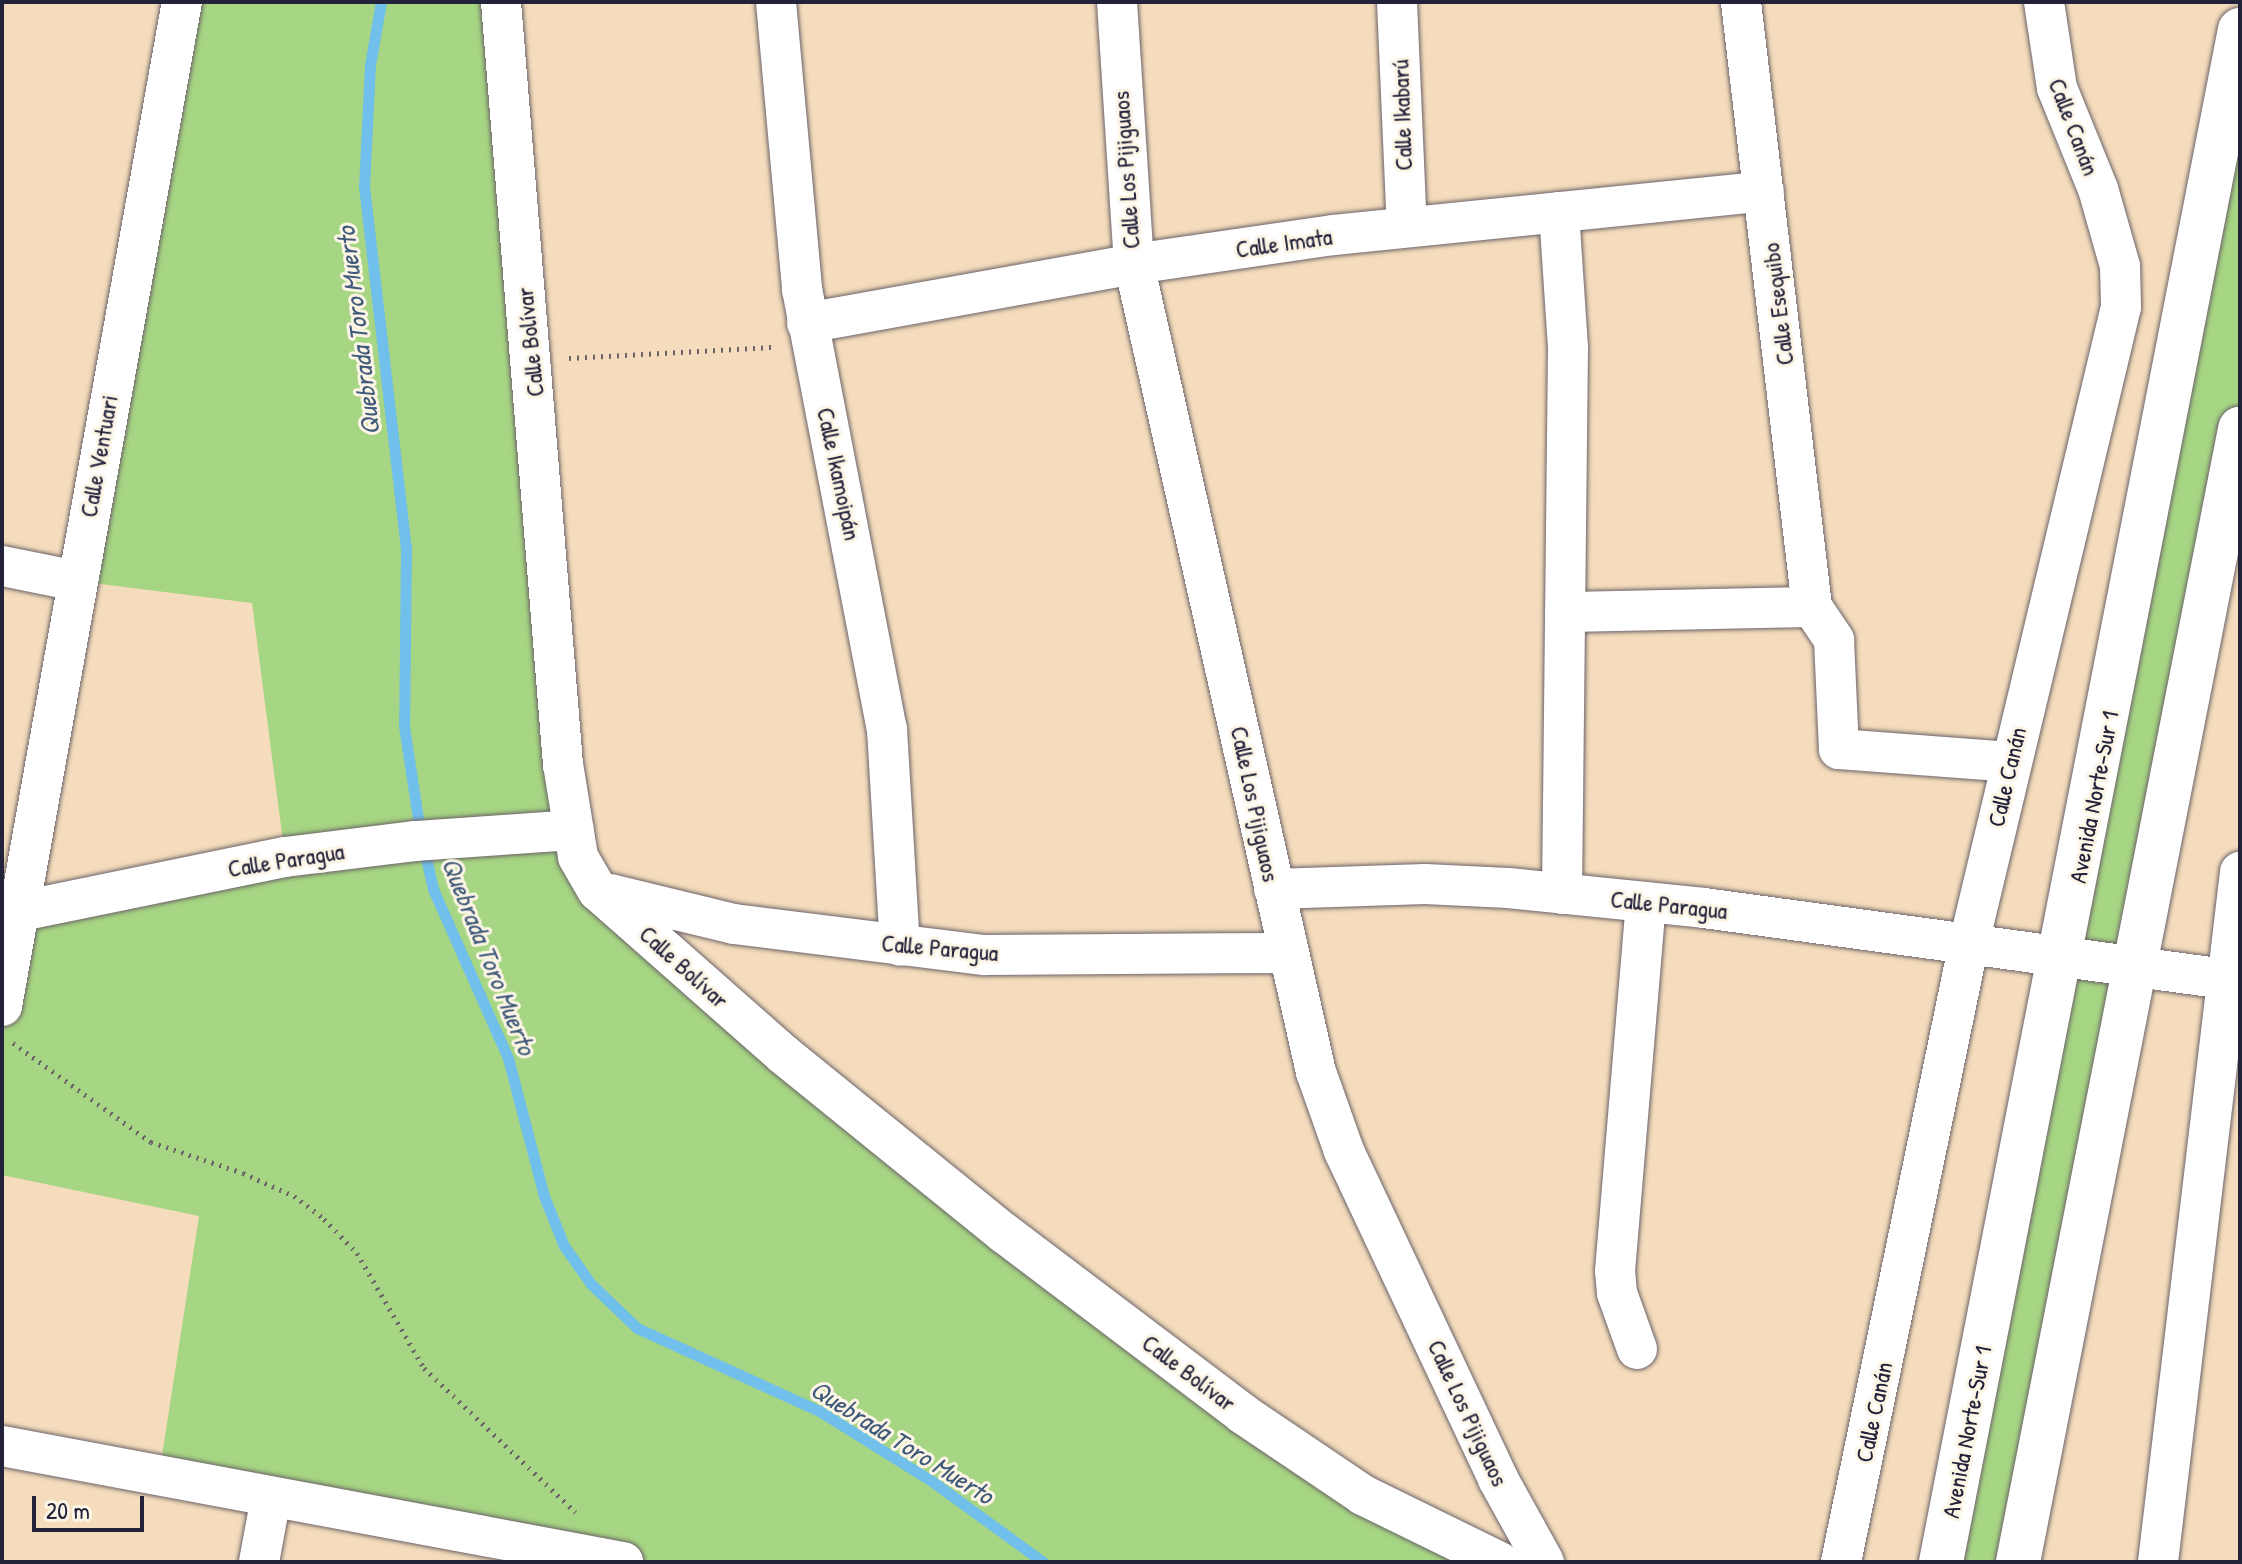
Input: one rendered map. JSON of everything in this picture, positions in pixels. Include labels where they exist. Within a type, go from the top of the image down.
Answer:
[{"type":"main road","name":"Avenida Norte-Sur 1","points":[[1941,1562],[2062,956],[2240,30]]},
{"type":"main road","points":[[2018,1562],[2240,429]]},
{"type":"street","name":"Calle Ventuari","points":[[2,1006],[11,913],[77,581],[182,2]]},
{"type":"street","name":"Calle Bolívar","points":[[501,2],[563,764],[578,857],[598,891],[784,1055],[1004,1233],[1243,1414],[1363,1495],[1500,1562]]},
{"type":"street","name":"Calle Ikamoipán","points":[[776,2],[791,214],[809,334],[868,610],[887,729],[900,946]]},
{"type":"street","name":"Calle Los Pijiguaos","points":[[1117,2],[1134,264],[1316,1072],[1344,1151],[1498,1479],[1544,1562]]},
{"type":"street","name":"Calle Ikabarú","points":[[1397,2],[1407,227]]},
{"type":"street","name":"Calle Esequibo","points":[[1741,2],[1812,607]]},
{"type":"street","name":"Calle Canán","points":[[1841,1562],[1969,943],[2122,296],[2120,266],[2098,189],[2057,88],[2044,2]]},
{"type":"street","name":"Calle Imata","points":[[809,334],[1134,264],[1407,227],[1764,191]]},
{"type":"street","points":[[1559,212],[1568,348],[1562,894]]},
{"type":"street","points":[[2,566],[77,581]]},
{"type":"street","points":[[1565,612],[1812,607],[1834,640],[1839,749],[2010,762]]},
{"type":"street","name":"Calle Paragua","points":[[11,913],[285,857],[458,837],[574,830]]},
{"type":"street","points":[[2158,1562],[2233,980],[2240,872]]},
{"type":"street","name":"Calle Paragua","points":[[1274,889],[1425,884],[1562,894],[1969,943],[2233,980]]},
{"type":"street","name":"Calle Paragua","points":[[598,891],[734,924],[984,955],[1288,953]]},
{"type":"street","points":[[1637,1349],[1617,1293],[1615,1271],[1646,902]]},
{"type":"street","points":[[2,1446],[623,1562]]},
{"type":"street","points":[[259,1562],[271,1497]]},
{"type":"path","points":[[532,360],[809,334]]},
{"type":"path","points":[[2,1036],[151,1142],[243,1173],[294,1196],[324,1219],[357,1253],[424,1368],[580,1518]]},
{"type":"green space","points":[[182,2],[501,2],[578,857],[1004,1233],[1500,1562],[623,1562],[159,1475],[199,1216],[2,1175],[2,1006],[19,911],[285,857],[252,603],[77,581]]},
{"type":"green space","points":[[2240,30],[2240,429],[2018,1562],[1941,1562]]},
{"type":"waterway","name":"Quebrada Toro Muerto","points":[[381,2],[370,65],[364,186],[406,547],[404,726],[420,832]]},
{"type":"waterway","name":"Quebrada Toro Muerto","points":[[424,849],[433,889],[508,1058],[544,1196],[564,1246],[591,1284],[637,1328],[821,1412],[933,1482],[1043,1562]]}]
